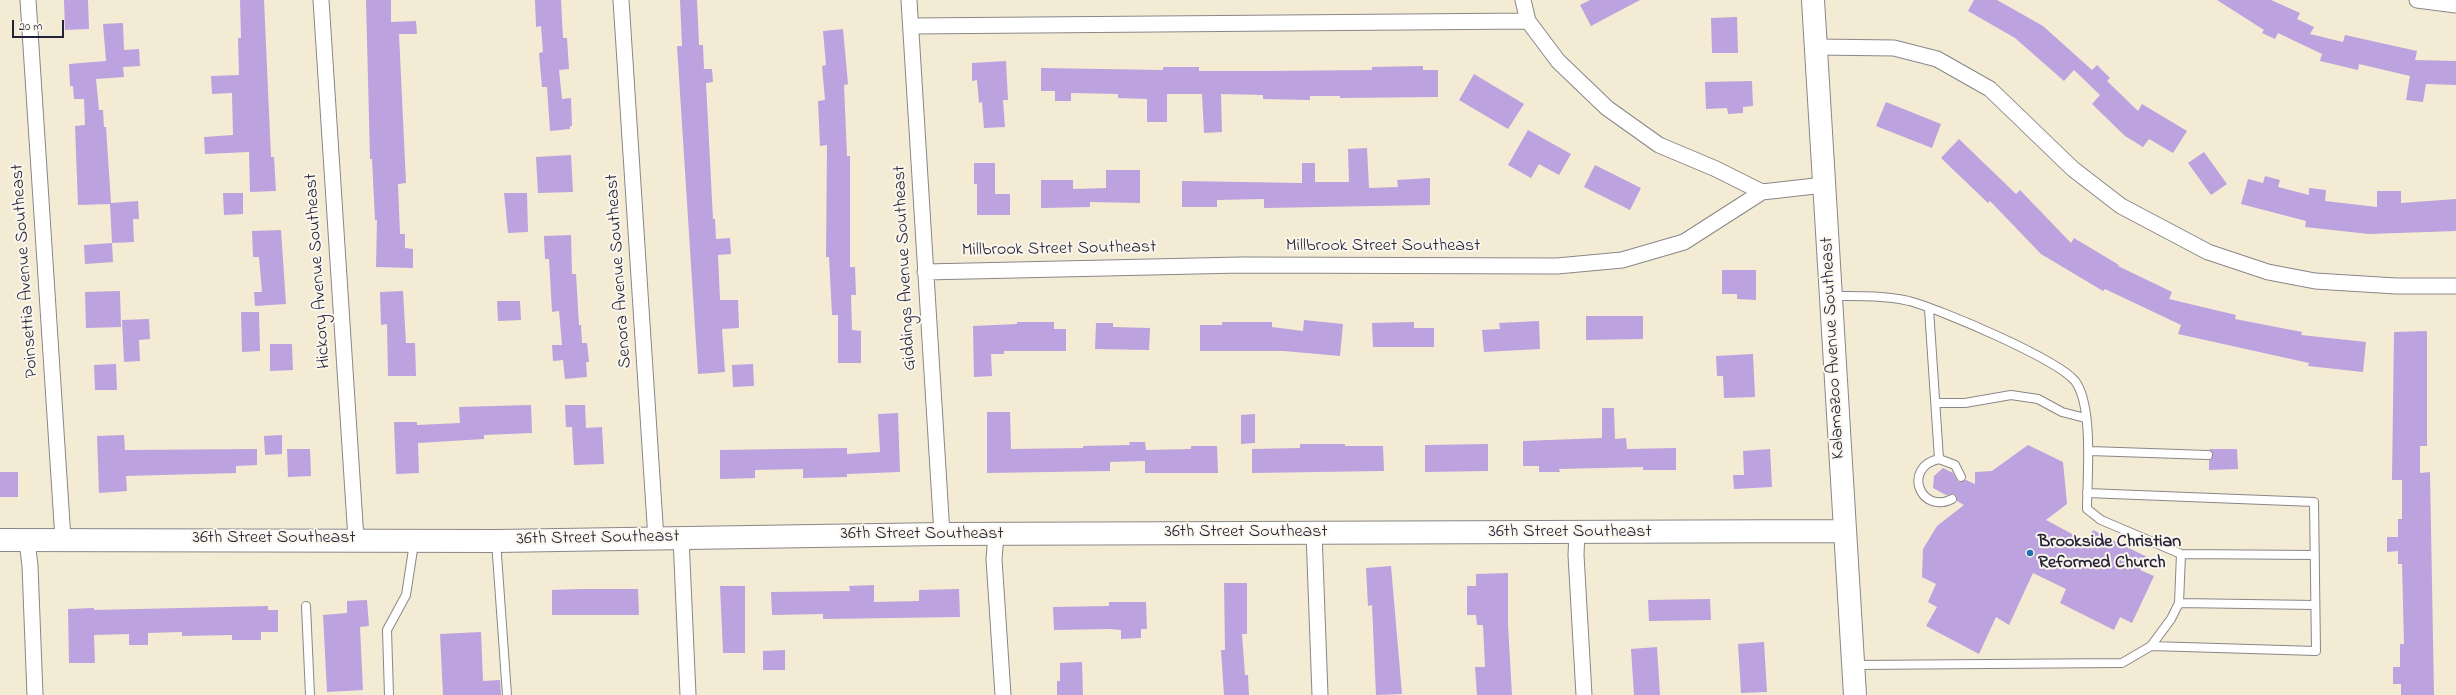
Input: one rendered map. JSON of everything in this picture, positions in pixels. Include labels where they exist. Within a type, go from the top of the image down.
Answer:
[{"type":"street","name":"Poinsettia Avenue Southeast","points":[[28,0],[63,539]]},
{"type":"street","name":"Hickory Avenue Southeast","points":[[321,0],[356,539]]},
{"type":"street","name":"Senora Avenue Southeast","points":[[621,0],[656,539]]},
{"type":"street","name":"Giddings Avenue Southeast","points":[[909,0],[942,534]]},
{"type":"street","points":[[1523,0],[1528,21],[1558,61],[1612,112],[1659,145],[1716,169],[1762,192]]},
{"type":"street","name":"Kalamazoo Avenue Southeast","points":[[1813,0],[1855,695]]},
{"type":"street","points":[[2417,0],[2456,5]]},
{"type":"street","points":[[911,26],[1528,21]]},
{"type":"street","points":[[1817,47],[1894,48],[1937,59],[1990,89],[2073,169],[2122,206],[2208,252],[2268,272],[2315,281],[2396,286],[2456,286]]},
{"type":"street","name":"Millbrook Street Southeast","points":[[925,272],[1241,265],[1557,266],[1622,260],[1684,242],[1762,192],[1824,185]]},
{"type":"street","name":"36th Street Southeast","points":[[0,540],[356,539],[496,541],[942,534],[1844,531]]},
{"type":"street","points":[[1314,532],[1320,695]]},
{"type":"street","points":[[1577,532],[1576,555],[1584,695]]},
{"type":"street","points":[[996,535],[994,559],[1003,695]]},
{"type":"street","points":[[681,538],[688,695]]},
{"type":"street","points":[[27,541],[30,566],[36,695]]},
{"type":"lane","points":[[1830,296],[1888,297],[1910,302],[1956,318],[2058,367],[2075,382],[2082,400],[2090,451],[2087,509],[2101,520],[2181,554],[2315,556]]},
{"type":"lane","points":[[1929,309],[1940,459]]},
{"type":"lane","points":[[1936,403],[1965,403],[2011,395],[2038,399],[2062,412],[2085,418]]},
{"type":"lane","points":[[2090,451],[2208,455]]},
{"type":"lane","points":[[1952,499],[1947,501],[1933,501],[1921,492],[1919,485],[1921,470],[1926,464],[1940,459],[1955,465],[1961,477]]},
{"type":"lane","points":[[2087,493],[2314,502],[2316,651],[2152,646]]},
{"type":"lane","points":[[388,695],[387,630],[406,595],[414,540]]},
{"type":"lane","points":[[496,541],[507,695]]},
{"type":"lane","points":[[1852,665],[2122,663],[2152,646],[2171,619],[2179,603],[2181,554]]},
{"type":"lane","points":[[2179,603],[2315,605]]},
{"type":"lane","points":[[306,606],[310,695]]},
{"type":"building","points":[[64,0],[88,0],[89,29],[65,30]]},
{"type":"building","points":[[240,0],[264,0],[271,157],[274,157],[276,191],[250,192],[249,152],[205,154],[204,137],[233,135],[232,93],[212,94],[211,76],[239,75],[238,38],[241,38]]},
{"type":"building","points":[[366,0],[391,0],[391,22],[416,21],[417,34],[399,34],[406,183],[398,184],[400,234],[405,234],[405,248],[413,249],[413,268],[376,267],[377,220],[375,220],[372,159],[370,159]]},
{"type":"building","points":[[535,0],[561,0],[563,38],[567,38],[569,69],[559,70],[562,99],[571,98],[572,126],[570,126],[570,129],[550,131],[547,87],[542,87],[539,53],[543,52],[541,26],[536,27]]},
{"type":"building","points":[[680,0],[697,0],[699,45],[703,45],[704,69],[712,69],[713,82],[706,83],[713,219],[715,219],[716,239],[730,238],[731,254],[718,255],[720,300],[738,300],[739,328],[722,329],[725,372],[698,374],[677,46],[682,46]]},
{"type":"building","points":[[1590,0],[1640,0],[1591,26],[1580,5]]},
{"type":"building","points":[[1974,0],[1997,0],[2043,26],[2092,70],[2097,65],[2110,78],[2107,81],[2138,111],[2142,104],[2187,131],[2173,153],[2149,139],[2143,147],[2125,136],[2092,104],[2100,95],[2074,70],[2064,81],[2015,38],[1968,11]]},
{"type":"building","points":[[2217,0],[2271,0],[2300,13],[2297,19],[2314,27],[2310,34],[2343,42],[2345,35],[2417,51],[2415,60],[2456,61],[2456,85],[2426,84],[2423,102],[2406,100],[2410,76],[2359,64],[2358,70],[2320,61],[2322,54],[2278,33],[2275,39],[2262,33],[2264,30]]},
{"type":"building","points":[[1737,17],[1738,53],[1712,53],[1711,18]]},
{"type":"building","points":[[123,23],[124,50],[139,49],[140,66],[123,67],[124,77],[96,79],[99,110],[103,110],[104,127],[106,127],[111,203],[138,201],[139,219],[133,219],[134,242],[112,243],[110,204],[78,205],[75,126],[85,125],[84,99],[74,99],[73,86],[70,86],[69,64],[106,61],[103,24]]},
{"type":"building","points":[[843,29],[848,84],[844,85],[847,156],[850,156],[850,267],[855,267],[856,295],[851,295],[852,330],[861,331],[861,363],[838,363],[838,315],[832,315],[829,257],[826,257],[827,145],[820,146],[818,101],[825,100],[822,66],[826,65],[823,31]]},
{"type":"building","points":[[1006,61],[1008,100],[1003,100],[1005,127],[984,128],[982,102],[979,103],[977,80],[972,81],[972,63]]},
{"type":"building","points":[[1423,66],[1423,70],[1438,70],[1438,97],[1340,98],[1340,96],[1310,96],[1310,100],[1263,99],[1263,95],[1221,94],[1222,132],[1204,133],[1202,94],[1167,94],[1167,122],[1147,122],[1147,99],[1118,98],[1118,94],[1071,93],[1071,101],[1055,101],[1055,91],[1041,91],[1041,68],[1163,70],[1163,67],[1199,67],[1199,71],[1263,71],[1372,70],[1372,67]]},
{"type":"building","points":[[1474,74],[1524,104],[1508,129],[1459,100]]},
{"type":"building","points":[[1752,81],[1753,106],[1743,107],[1743,113],[1728,114],[1727,108],[1706,109],[1705,82]]},
{"type":"building","points":[[1886,102],[1941,124],[1932,148],[1876,126]]},
{"type":"building","points":[[1528,130],[1571,154],[1559,175],[1539,164],[1531,178],[1508,165]]},
{"type":"building","points":[[1959,139],[2016,194],[2020,190],[2071,243],[2074,238],[2119,265],[2118,266],[2172,292],[2169,299],[2236,315],[2235,319],[2302,332],[2301,335],[2366,342],[2363,372],[2308,366],[2309,363],[2178,334],[2181,325],[2105,289],[2103,291],[2041,254],[1990,201],[1988,203],[1941,158]]},
{"type":"building","points":[[1367,148],[1369,188],[1398,187],[1397,180],[1430,178],[1430,205],[1264,208],[1264,199],[1217,200],[1217,207],[1182,207],[1182,181],[1302,183],[1302,163],[1315,163],[1315,182],[1349,182],[1348,149]]},
{"type":"building","points":[[2204,152],[2227,184],[2211,195],[2188,163]]},
{"type":"building","points":[[571,155],[573,192],[538,193],[536,157]]},
{"type":"building","points":[[974,163],[995,163],[995,194],[1010,194],[1010,215],[977,215],[977,184],[974,184]]},
{"type":"building","points":[[1595,165],[1641,188],[1630,210],[1584,187]]},
{"type":"building","points":[[1106,170],[1140,170],[1140,203],[1090,202],[1090,207],[1041,208],[1041,180],[1073,180],[1073,189],[1106,188]]},
{"type":"building","points":[[2265,176],[2280,180],[2278,187],[2309,195],[2309,188],[2326,190],[2325,201],[2377,207],[2377,191],[2401,191],[2401,203],[2456,199],[2456,231],[2369,234],[2305,227],[2306,221],[2241,204],[2248,179],[2263,183]]},
{"type":"building","points":[[223,193],[243,193],[243,214],[224,215]]},
{"type":"building","points":[[504,193],[527,193],[528,232],[508,233]]},
{"type":"building","points":[[281,230],[286,304],[255,306],[254,292],[262,292],[259,257],[253,257],[252,231]]},
{"type":"building","points":[[571,235],[572,274],[576,274],[579,325],[581,325],[582,343],[587,343],[589,362],[586,362],[587,377],[565,379],[563,360],[553,361],[552,345],[562,345],[559,311],[552,312],[549,259],[545,259],[544,236]]},
{"type":"building","points":[[112,243],[113,262],[85,264],[84,245]]},
{"type":"building","points":[[1722,270],[1756,270],[1756,300],[1737,299],[1737,294],[1722,294]]},
{"type":"building","points":[[120,291],[121,327],[86,328],[85,292]]},
{"type":"building","points":[[403,291],[406,343],[415,343],[416,376],[388,376],[387,324],[381,325],[380,292]]},
{"type":"building","points":[[497,301],[520,301],[521,320],[498,321]]},
{"type":"building","points":[[241,312],[259,312],[260,351],[242,352]]},
{"type":"building","points":[[1586,316],[1643,316],[1643,339],[1586,340]]},
{"type":"building","points":[[149,319],[150,339],[139,340],[140,361],[124,362],[122,320]]},
{"type":"building","points":[[1304,320],[1343,324],[1340,356],[1284,351],[1200,351],[1200,325],[1222,325],[1222,322],[1272,322],[1272,327],[1303,331]]},
{"type":"building","points":[[1539,321],[1540,349],[1484,352],[1482,330],[1500,329],[1499,323]]},
{"type":"building","points":[[1017,322],[1054,322],[1054,329],[1066,329],[1066,351],[1004,351],[1004,354],[991,354],[992,376],[974,377],[973,326],[1017,324]]},
{"type":"building","points":[[1414,322],[1414,328],[1434,328],[1434,347],[1373,347],[1372,323]]},
{"type":"building","points":[[1096,323],[1113,323],[1113,327],[1150,328],[1149,350],[1095,349]]},
{"type":"building","points":[[2427,331],[2427,446],[2420,446],[2420,473],[2430,472],[2434,695],[2401,695],[2401,684],[2393,684],[2393,667],[2400,667],[2400,644],[2404,644],[2402,564],[2398,564],[2398,551],[2387,552],[2387,537],[2398,537],[2398,519],[2402,519],[2402,480],[2392,480],[2394,332]]},
{"type":"building","points":[[270,344],[292,344],[293,370],[270,371]]},
{"type":"building","points":[[1753,354],[1755,397],[1724,398],[1723,376],[1717,376],[1716,356]]},
{"type":"building","points":[[116,364],[117,390],[95,390],[94,365]]},
{"type":"building","points":[[753,364],[754,386],[733,387],[732,365]]},
{"type":"building","points":[[531,405],[532,433],[484,435],[484,439],[418,443],[419,473],[396,474],[394,422],[417,422],[417,425],[460,423],[459,407]]},
{"type":"building","points":[[565,405],[585,405],[586,428],[602,427],[604,464],[574,465],[572,427],[566,427]]},
{"type":"building","points":[[1602,408],[1614,408],[1615,439],[1626,438],[1627,449],[1676,448],[1676,470],[1643,470],[1643,467],[1559,469],[1560,472],[1539,472],[1539,466],[1523,466],[1523,441],[1602,438]]},
{"type":"building","points":[[987,412],[1010,412],[1011,449],[1083,448],[1083,446],[1130,445],[1129,442],[1145,442],[1146,450],[1191,449],[1191,446],[1217,446],[1218,473],[1145,473],[1145,461],[1110,462],[1110,471],[987,473]]},
{"type":"building","points":[[898,413],[900,472],[847,474],[847,477],[803,478],[803,469],[755,470],[755,478],[720,479],[720,450],[847,448],[847,454],[880,452],[878,414]]},
{"type":"building","points":[[1255,414],[1255,443],[1241,444],[1241,415]]},
{"type":"building","points":[[124,435],[125,450],[257,449],[257,465],[236,466],[236,473],[126,476],[127,491],[99,493],[97,436]]},
{"type":"building","points":[[282,435],[282,454],[265,455],[264,436]]},
{"type":"building","points":[[1300,444],[1383,446],[1384,471],[1252,473],[1252,449],[1300,448]]},
{"type":"building","points":[[1488,444],[1488,471],[1425,472],[1425,445]]},
{"type":"building","name":"Brookside Christian Reformed Church","points":[[2028,445],[2063,462],[2067,504],[2046,520],[2087,542],[2093,530],[2147,557],[2140,570],[2154,576],[2132,623],[2120,617],[2114,630],[2060,603],[2066,589],[2033,573],[2009,625],[1996,617],[1979,654],[1926,626],[1937,607],[1928,602],[1936,584],[1922,577],[1923,549],[1937,526],[1964,505],[1957,501],[1957,497],[1954,494],[1946,495],[1933,488],[1934,476],[1943,468],[1953,473],[1958,482],[1966,480],[1975,484],[1975,472],[1992,471]]},
{"type":"building","points":[[287,449],[310,449],[311,476],[288,477]]},
{"type":"building","points":[[1770,449],[1772,487],[1734,489],[1733,475],[1744,475],[1743,451]]},
{"type":"building","points":[[2209,449],[2237,449],[2238,469],[2209,470],[2209,460],[2213,455]]},
{"type":"building","points":[[0,472],[18,472],[18,497],[0,497]]},
{"type":"building","points":[[1391,566],[1402,694],[1376,695],[1372,605],[1368,606],[1366,568]]},
{"type":"building","points":[[1508,573],[1508,625],[1512,695],[1477,695],[1475,667],[1485,667],[1483,625],[1477,625],[1476,615],[1467,615],[1467,586],[1476,586],[1476,574]]},
{"type":"building","points":[[1224,583],[1247,583],[1247,634],[1242,634],[1245,675],[1248,675],[1249,695],[1224,695],[1221,650],[1225,650]]},
{"type":"building","points":[[874,585],[874,602],[919,601],[919,590],[959,589],[960,617],[823,619],[823,614],[772,615],[771,592],[850,591],[849,586]]},
{"type":"building","points":[[720,586],[745,586],[745,653],[723,653]]},
{"type":"building","points":[[638,589],[639,615],[552,615],[552,590]]},
{"type":"building","points":[[1710,599],[1711,620],[1649,621],[1648,600]]},
{"type":"building","points":[[367,600],[369,626],[360,627],[363,690],[327,692],[323,615],[347,613],[347,601]]},
{"type":"building","points":[[1109,602],[1146,602],[1147,629],[1141,629],[1141,638],[1121,639],[1121,630],[1054,630],[1053,607],[1109,606]]},
{"type":"building","points":[[268,606],[268,610],[278,610],[278,632],[261,632],[261,640],[232,640],[232,635],[182,636],[182,632],[148,633],[148,645],[129,645],[129,634],[94,635],[95,663],[69,663],[68,609],[94,608],[94,610]]},
{"type":"building","points":[[481,632],[483,681],[500,680],[501,695],[443,695],[440,634]]},
{"type":"building","points":[[1764,642],[1767,692],[1741,693],[1738,644]]},
{"type":"building","points":[[1657,647],[1660,695],[1634,695],[1631,649]]},
{"type":"building","points":[[785,650],[785,670],[763,670],[763,651]]},
{"type":"building","points":[[1082,662],[1083,695],[1057,695],[1057,681],[1060,681],[1060,663]]},
{"type":"place","name":"Brookside Christian Reformed Church","points":[[2030,553]]}]
